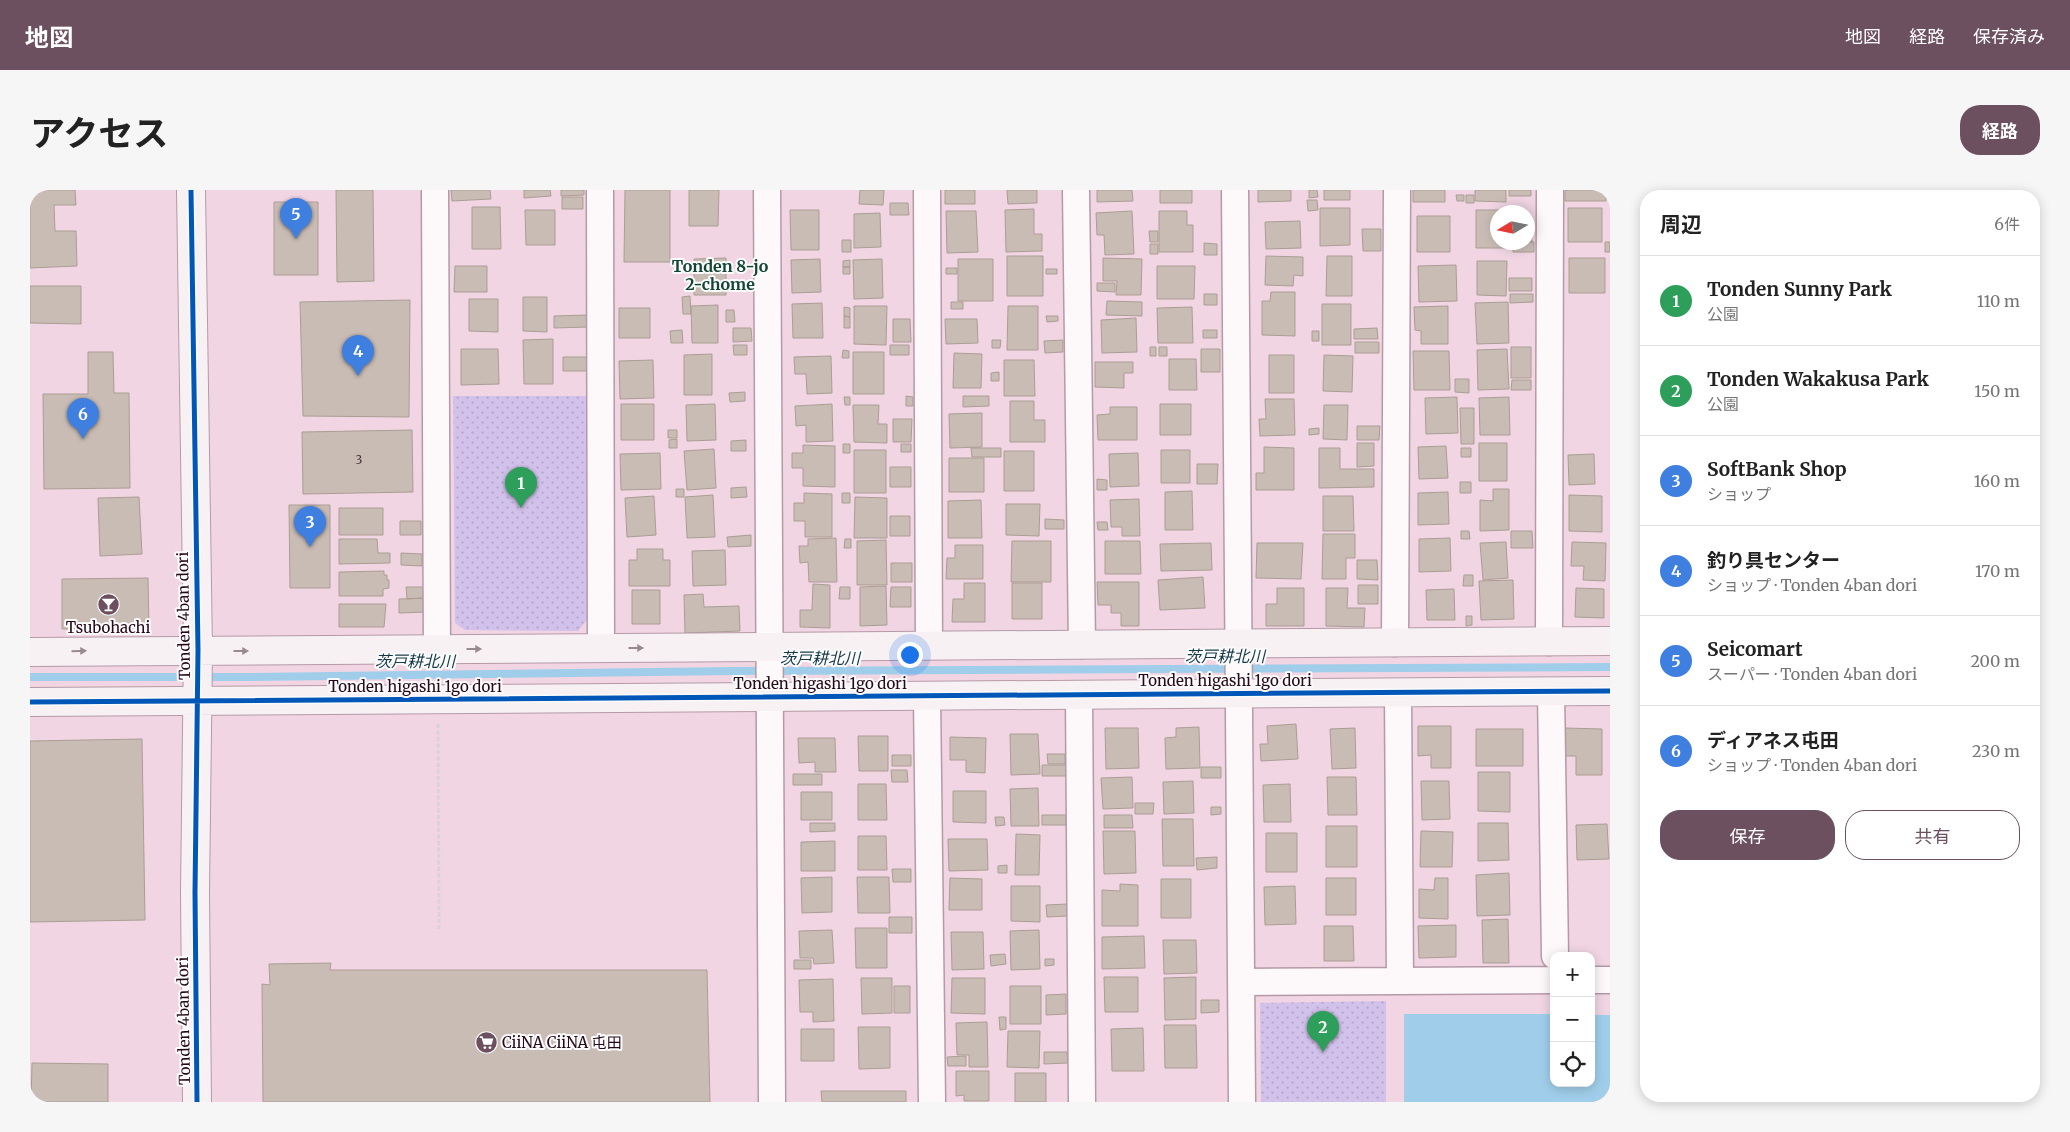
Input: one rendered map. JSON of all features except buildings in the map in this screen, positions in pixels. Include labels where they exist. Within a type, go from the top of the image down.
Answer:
[{"type":"street","name":"Tonden 4ban dori","points":[[191,190],[198,675],[195,893],[197,1102]]},
{"type":"street","points":[[434,190],[436,650]]},
{"type":"street","points":[[600,190],[600,648]]},
{"type":"street","points":[[767,190],[772,1102]]},
{"type":"street","points":[[927,190],[929,645]]},
{"type":"street","points":[[1076,190],[1082,645]]},
{"type":"street","points":[[1236,190],[1242,1102]]},
{"type":"street","points":[[1395,643],[1397,190]]},
{"type":"street","points":[[1548,642],[1550,190]]},
{"type":"street","name":"Tonden higashi 1go dori","points":[[30,652],[198,675],[438,699],[769,672],[929,645],[1082,645],[1239,649],[1395,643],[1610,641]]},
{"type":"street","name":"Tonden higashi 1go dori","points":[[30,702],[198,675],[436,650],[600,648],[927,696],[1079,695],[1239,687],[1398,693],[1610,691]]},
{"type":"street","points":[[1551,692],[1555,952]]},
{"type":"street","points":[[1398,693],[1400,981]]},
{"type":"street","points":[[1079,695],[1082,1102]]},
{"type":"street","points":[[927,696],[932,1102]]},
{"type":"street","points":[[1241,982],[1550,980]]},
{"type":"street","points":[[1595,980],[1610,980]]},
{"type":"path","points":[[438,699],[439,929]]},
{"type":"shaded area","points":[[453,396],[588,396],[587,620],[578,631],[465,630],[455,623]]},
{"type":"shaded area","points":[[1386,1001],[1386,1102],[1261,1102],[1260,1003]]},
{"type":"water","points":[[1404,1014],[1550,1014],[1550,1087],[1595,1087],[1595,1015],[1610,1015],[1610,1102],[1404,1102]]},
{"type":"waterway","name":"茨戸耕北川","points":[[30,677],[252,677],[736,671],[1610,667]]},
{"type":"cycle path","points":[[191,190],[198,650],[195,893],[197,1102]]},
{"type":"cycle path","points":[[30,702],[1610,691]]},
{"type":"place","name":"Seicomart","points":[[296,239]]},
{"type":"place","name":"釣り具センター","points":[[358,376]]},
{"type":"place","name":"ディアネス屯田","points":[[83,439]]},
{"type":"place","name":"Tonden Sunny Park","points":[[521,508]]},
{"type":"place","name":"SoftBank Shop","points":[[310,547]]},
{"type":"place","name":"Tsubohachi","points":[[108,605]]},
{"type":"place","name":"CiiNA CiiNA 屯田","points":[[486,1043]]},
{"type":"place","name":"Tonden Wakakusa Park","points":[[1323,1052]]},
{"type":"district","name":"Tonden 8-jo 2-chome","points":[[720,275]]}]
